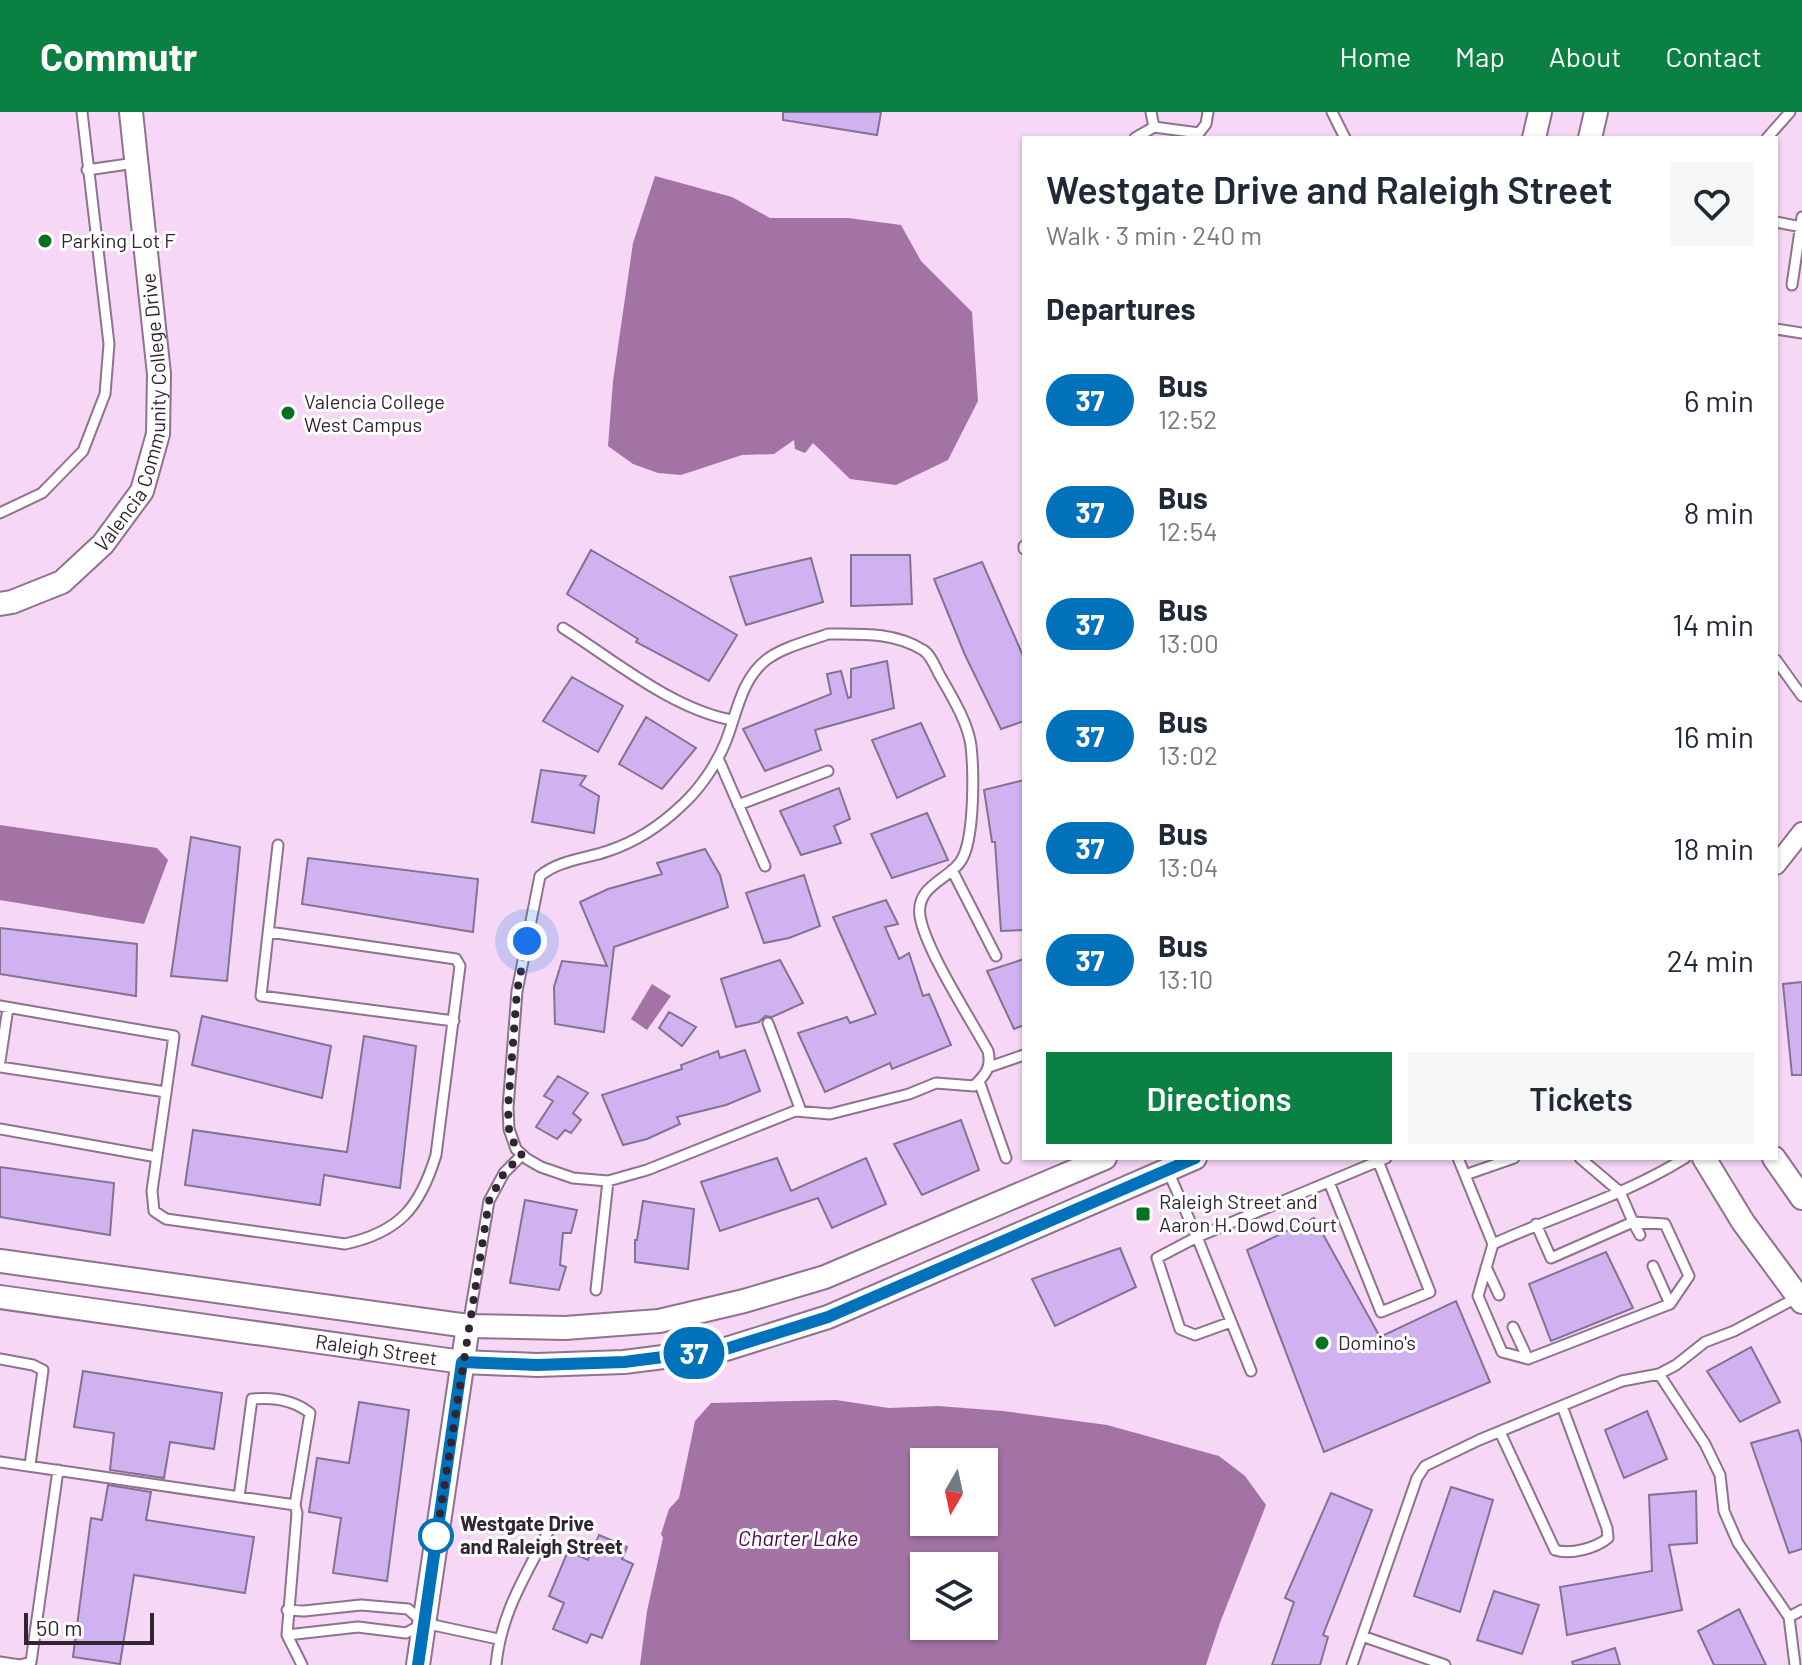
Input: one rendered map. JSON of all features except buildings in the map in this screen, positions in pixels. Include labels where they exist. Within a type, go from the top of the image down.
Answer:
[{"type":"street","name":"Valencia Community College Drive","points":[[0,604],[62,582],[103,544],[142,491],[158,434],[159,374],[131,112]]},
{"type":"street","points":[[1534,136],[1540,112]]},
{"type":"street","points":[[1590,136],[1596,112]]},
{"type":"street","points":[[1778,862],[1802,832]]},
{"type":"street","name":"Raleigh Street","points":[[0,1261],[468,1326],[565,1328],[659,1321],[744,1301],[825,1277],[1100,1160]]},
{"type":"street","name":"Raleigh Street","points":[[0,1297],[462,1362],[537,1365],[624,1362],[726,1349],[828,1317],[1164,1164],[1185,1160]]},
{"type":"street","points":[[1705,1160],[1743,1222],[1800,1300]]},
{"type":"street","points":[[1775,1160],[1802,1198]]},
{"type":"street","points":[[418,1665],[468,1326]]},
{"type":"lane","points":[[0,513],[42,493],[83,451],[105,394],[109,344],[82,112]]},
{"type":"lane","points":[[1151,112],[1154,127]]},
{"type":"lane","points":[[1138,136],[1154,127],[1199,133],[1206,124],[1208,112]]},
{"type":"lane","points":[[1332,112],[1344,136]]},
{"type":"lane","points":[[1769,136],[1790,112]]},
{"type":"lane","points":[[87,170],[136,162]]},
{"type":"lane","points":[[1778,222],[1802,223],[1792,285]]},
{"type":"lane","points":[[1778,329],[1802,333]]},
{"type":"lane","points":[[563,628],[672,697],[717,717],[732,720]]},
{"type":"lane","points":[[828,634],[869,634],[891,636],[926,651],[953,699],[971,744],[971,817],[964,857],[926,892],[921,901],[920,915],[932,947],[988,1051],[991,1063],[974,1086],[936,1083],[909,1094],[830,1114],[795,1111],[647,1170],[608,1181],[573,1178],[541,1167],[516,1149],[509,1129],[508,1108],[517,991],[540,876],[552,866],[611,850],[643,836],[683,805],[718,758],[732,720],[737,701],[766,660],[796,645],[828,634]]},
{"type":"lane","points":[[1778,663],[1802,696]]},
{"type":"lane","points":[[718,758],[765,866]]},
{"type":"lane","points":[[738,805],[828,771]]},
{"type":"lane","points":[[278,845],[261,996],[454,1021]]},
{"type":"lane","points":[[952,870],[996,956]]},
{"type":"lane","points":[[0,1061],[4,1007],[174,1036],[151,1203],[154,1211],[166,1219],[345,1244],[386,1229],[414,1208],[427,1184],[436,1155],[460,966],[456,959],[269,932]]},
{"type":"lane","points":[[768,1023],[801,1111]]},
{"type":"lane","points":[[989,1067],[1022,1056]]},
{"type":"lane","points":[[0,1067],[166,1092]]},
{"type":"lane","points":[[979,1081],[1006,1158]]},
{"type":"lane","points":[[0,1129],[157,1157]]},
{"type":"lane","points":[[468,1326],[489,1201],[504,1173],[522,1155]]},
{"type":"lane","points":[[1231,1322],[1195,1335],[1180,1329],[1157,1258],[1197,1237],[1329,1182],[1382,1160],[1430,1292],[1381,1312],[1329,1182]]},
{"type":"lane","points":[[1459,1160],[1493,1244],[1478,1296],[1502,1352],[1528,1359],[1670,1304],[1689,1276],[1665,1224],[1633,1222],[1551,1258],[1536,1224]]},
{"type":"lane","points":[[1465,1175],[1508,1160]]},
{"type":"lane","points":[[1582,1160],[1620,1192],[1640,1235]]},
{"type":"lane","points":[[1493,1244],[1620,1192],[1682,1160]]},
{"type":"lane","points":[[1164,1164],[1251,1371]]},
{"type":"lane","points":[[596,1290],[608,1181]]},
{"type":"lane","points":[[1653,1266],[1670,1304]]},
{"type":"lane","points":[[1486,1267],[1499,1295]]},
{"type":"lane","points":[[1352,1665],[1417,1478],[1425,1466],[1622,1381],[1659,1374],[1705,1342],[1800,1300]]},
{"type":"lane","points":[[1513,1327],[1528,1359]]},
{"type":"lane","points":[[0,1359],[43,1370],[30,1465]]},
{"type":"lane","points":[[1659,1374],[1705,1444],[1720,1475],[1724,1511],[1738,1543],[1789,1617],[1795,1665]]},
{"type":"lane","points":[[239,1497],[252,1399],[266,1398],[300,1405],[310,1413],[295,1505],[297,1513],[287,1635],[302,1665]]},
{"type":"lane","points":[[1500,1432],[1555,1550],[1565,1553],[1602,1543],[1608,1538],[1607,1528],[1562,1406]]},
{"type":"lane","points":[[0,1462],[295,1505]]},
{"type":"lane","points":[[0,1662],[20,1665],[31,1662],[58,1470]]},
{"type":"lane","points":[[496,1665],[498,1639],[511,1604],[550,1528]]},
{"type":"lane","points":[[287,1610],[361,1605],[408,1609],[424,1623],[498,1639]]},
{"type":"lane","points":[[1789,1617],[1802,1610]]},
{"type":"lane","points":[[287,1635],[358,1627],[406,1633],[424,1623]]},
{"type":"lane","points":[[1362,1636],[1445,1665]]},
{"type":"water","points":[[655,176],[732,197],[770,218],[848,218],[901,225],[921,261],[972,312],[978,401],[948,460],[896,485],[850,479],[813,443],[805,453],[795,449],[794,440],[774,454],[742,455],[681,475],[658,473],[633,464],[608,446],[613,381],[633,243]]},
{"type":"water","points":[[0,825],[157,848],[168,860],[144,924],[0,900]]},
{"type":"water","points":[[652,984],[671,996],[647,1030],[631,1019]]},
{"type":"water","name":"Charter Lake","points":[[836,1400],[889,1408],[938,1406],[1003,1411],[1107,1425],[1219,1456],[1245,1476],[1266,1505],[1206,1665],[640,1665],[647,1611],[663,1538],[661,1534],[669,1509],[679,1498],[695,1421],[711,1403]]},
{"type":"bus line","name":"37","points":[[418,1665],[462,1362],[537,1365],[624,1362],[726,1349],[828,1317],[1190,1160]]},
{"type":"place","name":"Parking Lot F","points":[[45,241]]},
{"type":"place","name":"Valencia College West Campus","points":[[288,413]]},
{"type":"place","name":"Raleigh Street and Aaron H. Dowd Court","points":[[1143,1214]]},
{"type":"place","name":"Domino's","points":[[1322,1343]]},
{"type":"place","name":"Westgate Drive and Raleigh Street","points":[[436,1536]]},
{"type":"route","points":[[436,1536],[436,1539],[484,1221],[489,1201],[504,1173],[522,1155],[516,1149],[509,1129],[508,1108],[517,991],[527,941]]}]
